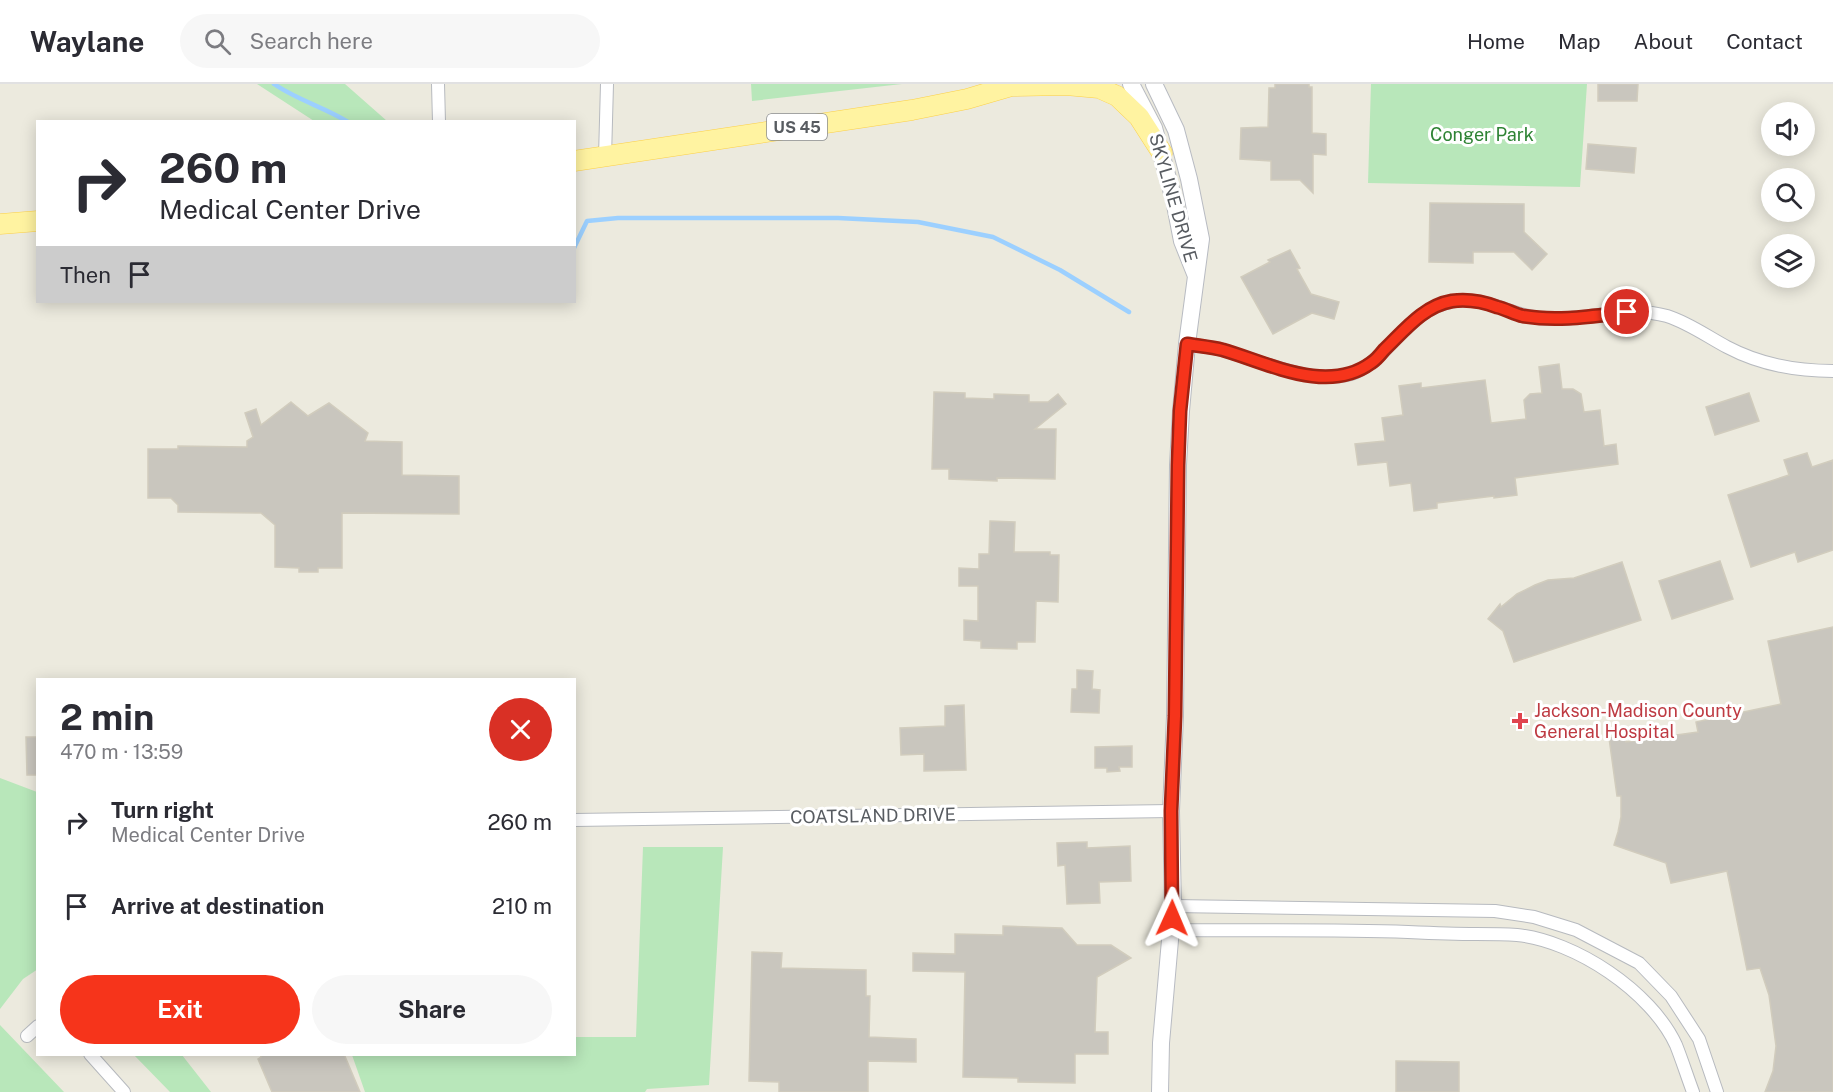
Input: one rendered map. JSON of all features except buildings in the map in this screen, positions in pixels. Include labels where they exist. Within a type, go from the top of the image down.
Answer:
[{"type":"main road","name":"US 45","points":[[576,161],[912,110],[967,99],[1015,85]]},
{"type":"main road","points":[[1015,85],[1066,85],[1099,88],[1117,96],[1139,117],[1162,153]]},
{"type":"main road","points":[[0,224],[36,221]]},
{"type":"street","points":[[438,84],[439,120]]},
{"type":"street","points":[[605,157],[607,84]]},
{"type":"street","name":"SKYLINE DRIVE","points":[[1131,84],[1154,128],[1174,200],[1182,241],[1197,280]]},
{"type":"street","name":"SKYLINE DRIVE","points":[[1154,84],[1176,130],[1190,179],[1201,239],[1180,411],[1175,716],[1171,811],[1173,906],[1161,1043],[1160,1092]]},
{"type":"street","points":[[1187,344],[1220,349],[1297,374],[1322,377],[1351,374],[1372,363],[1410,323],[1435,305],[1454,301],[1497,306],[1521,315],[1547,319],[1650,312],[1676,320],[1727,347],[1770,363],[1814,371],[1833,371]]},
{"type":"street","name":"COATSLAND DRIVE","points":[[576,820],[1171,811]]},
{"type":"street","points":[[1173,906],[1495,911],[1534,917],[1576,930],[1639,963],[1671,996],[1699,1039],[1717,1092]]},
{"type":"street","points":[[1171,930],[1391,931],[1519,935],[1542,940],[1604,968],[1634,990],[1663,1023],[1675,1044],[1693,1092]]},
{"type":"street","points":[[27,1036],[36,1028]]},
{"type":"street","points":[[92,1056],[124,1092]]},
{"type":"green space","points":[[257,84],[345,84],[386,120],[312,120]]},
{"type":"green space","points":[[751,84],[902,84],[752,101]]},
{"type":"green space","name":"Conger Park","points":[[1371,84],[1587,84],[1580,187],[1368,183]]},
{"type":"green space","points":[[0,778],[36,792],[36,970],[23,979],[0,1009]]},
{"type":"green space","points":[[643,847],[723,847],[709,1085],[647,1089],[645,1092],[365,1092],[352,1056],[576,1056],[576,1037],[636,1037]]},
{"type":"green space","points":[[0,1025],[64,1092],[0,1092]]},
{"type":"green space","points":[[135,1056],[183,1056],[211,1092],[170,1092]]},
{"type":"waterway","points":[[274,84],[344,120]]},
{"type":"waterway","points":[[576,244],[587,221],[618,218],[838,218],[918,222],[993,237],[1060,270],[1129,312]]},
{"type":"place","name":"Jackson-Madison County General Hospital","points":[[1520,721]]},
{"type":"route","points":[[1172,918],[1171,811],[1175,716],[1178,465],[1180,411],[1187,344],[1220,349],[1297,374],[1322,377],[1351,374],[1372,363],[1410,323],[1435,305],[1454,301],[1475,302],[1497,306],[1521,315],[1547,319],[1627,312]]}]
